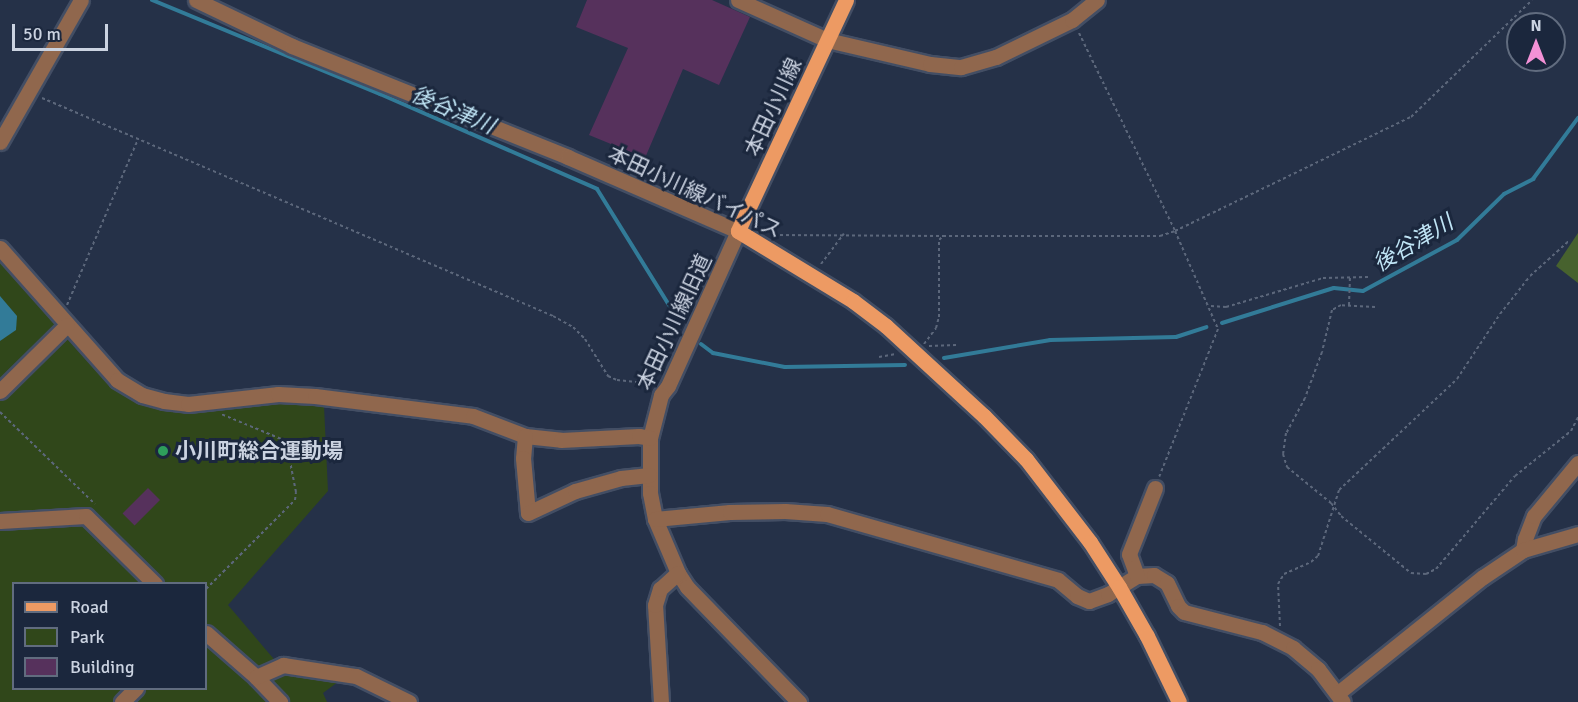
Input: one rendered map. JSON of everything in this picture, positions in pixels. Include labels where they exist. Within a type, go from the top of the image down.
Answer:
[{"type":"main road","name":"本田小川線","points":[[738,231],[846,0]]},
{"type":"main road","name":"本田小川線バイパス","points":[[738,231],[853,301],[920,348],[1026,459],[1090,542],[1119,587],[1147,636],[1179,702]]},
{"type":"street","points":[[0,142],[81,0]]},
{"type":"street","name":"本田小川線バイパス","points":[[196,0],[302,50],[568,157],[738,231]]},
{"type":"street","points":[[738,0],[827,39],[930,64],[961,67],[996,57],[1072,20],[1097,0]]},
{"type":"street","name":"本田小川線旧道","points":[[738,231],[668,386],[661,395],[651,438],[649,475],[655,519],[678,573],[687,587],[799,702]]},
{"type":"street","points":[[0,248],[117,380],[142,395],[189,404],[278,394],[315,396],[473,416],[525,436],[561,440],[639,436],[651,438]]},
{"type":"street","points":[[0,391],[63,320]]},
{"type":"street","points":[[525,436],[523,458],[528,513],[575,491],[621,478],[649,475]]},
{"type":"street","points":[[1523,550],[1534,516],[1578,462]]},
{"type":"street","points":[[1137,576],[1129,554],[1155,488]]},
{"type":"street","points":[[655,519],[730,512],[785,510],[827,514],[1058,580],[1083,600],[1096,600],[1137,576],[1160,577],[1167,583],[1178,606],[1184,612],[1262,632],[1280,640],[1313,664],[1340,697],[1483,577],[1523,550],[1578,534]]},
{"type":"street","points":[[0,521],[86,516],[153,582]]},
{"type":"street","points":[[661,702],[655,605],[660,589],[678,573]]},
{"type":"street","points":[[207,634],[256,677],[280,702]]},
{"type":"street","points":[[256,677],[283,665],[356,676],[408,702]]},
{"type":"street","points":[[122,702],[134,690]]},
{"type":"path","points":[[774,235],[1160,236],[1175,231],[1411,117],[1532,0]]},
{"type":"path","points":[[1072,20],[1175,231],[1214,314],[1218,329],[1155,488]]},
{"type":"path","points":[[29,92],[553,316],[573,327],[585,339],[608,376],[617,380],[668,386]]},
{"type":"path","points":[[63,320],[138,139]]},
{"type":"path","points":[[821,264],[844,234]]},
{"type":"path","points":[[920,348],[936,328],[939,317],[939,240],[943,236]]},
{"type":"path","points":[[1280,640],[1278,584],[1284,574],[1311,562],[1318,556],[1339,490],[1457,379],[1500,314],[1530,276],[1570,240]]},
{"type":"path","points":[[1210,306],[1226,307],[1323,278],[1368,277]]},
{"type":"path","points":[[1349,305],[1350,278]]},
{"type":"path","points":[[1375,307],[1341,304],[1332,310],[1322,352],[1305,398],[1286,433],[1283,454],[1287,467],[1331,503],[1341,516],[1411,573],[1426,574],[1436,569],[1515,476],[1571,430],[1578,417]]},
{"type":"path","points":[[920,348],[956,345]]},
{"type":"path","points":[[207,589],[295,500],[296,492],[286,441],[223,416],[218,411]]},
{"type":"path","points":[[0,412],[93,502]]},
{"type":"green space","points":[[1578,233],[1578,283],[1556,266]]},
{"type":"green space","name":"小川町総合運動場","points":[[0,255],[55,318],[69,341],[109,385],[123,394],[168,410],[191,411],[276,402],[324,406],[328,491],[228,605],[284,671],[342,679],[323,693],[327,702],[0,702]]},
{"type":"water","points":[[0,296],[17,316],[16,330],[0,341]]},
{"type":"building","points":[[587,0],[712,0],[750,17],[719,85],[683,69],[645,158],[589,135],[628,48],[576,27]]},
{"type":"building","points":[[148,488],[160,500],[135,525],[123,513]]},
{"type":"waterway","name":"後谷津川","points":[[152,0],[380,94],[597,189],[680,323]]},
{"type":"waterway","name":"後谷津川","points":[[1222,323],[1334,288],[1363,291],[1457,240],[1504,194],[1533,179],[1578,118]]},
{"type":"waterway","name":"後谷津川","points":[[944,358],[1050,340],[1176,337],[1206,327]]},
{"type":"waterway","name":"後谷津川","points":[[701,344],[713,353],[785,367],[905,365]]},
{"type":"place","name":"小川町総合運動場","points":[[163,451]]}]
